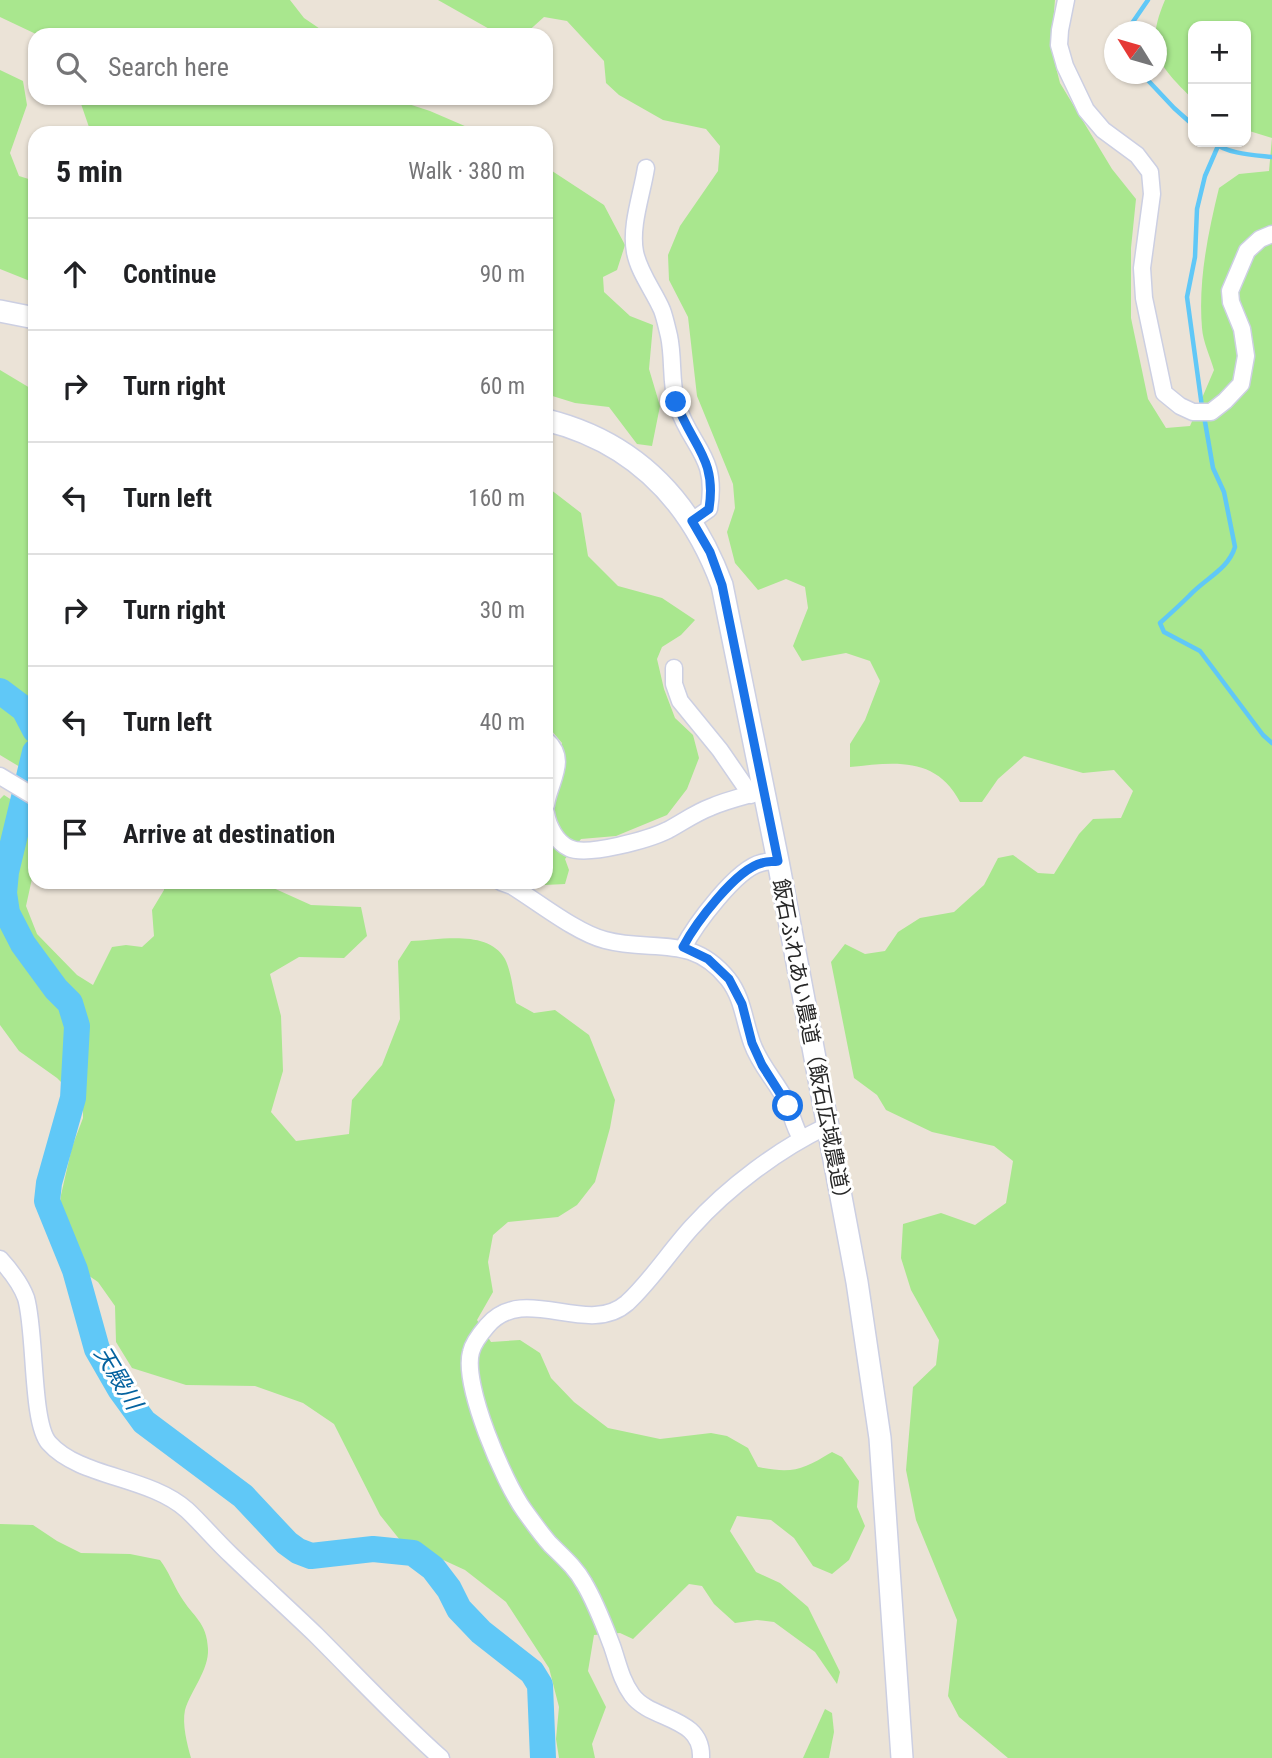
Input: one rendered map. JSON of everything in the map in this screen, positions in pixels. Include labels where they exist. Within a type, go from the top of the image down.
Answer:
[{"type":"street","points":[[1066,0],[1059,45],[1065,66],[1086,110],[1103,130],[1137,155],[1150,172],[1153,194],[1142,268],[1144,298],[1164,393],[1180,406],[1193,412],[1211,412],[1241,384],[1246,356],[1242,329],[1231,302],[1230,291],[1247,251],[1260,239],[1272,234]]},
{"type":"street","points":[[646,168],[635,230],[635,252],[642,272],[663,312],[670,339],[676,402],[682,419],[710,471],[712,492],[709,509],[692,521]]},
{"type":"street","points":[[0,311],[28,317]]},
{"type":"street","name":"飯石ふれあい農道（飯石広域農道）","points":[[553,422],[615,447],[634,460],[672,496],[692,521],[710,552],[722,585],[757,793],[778,861],[857,1282],[880,1438],[902,1758]]},
{"type":"street","points":[[553,832],[568,848],[587,851],[667,831],[711,807],[757,793],[680,701],[674,684],[674,668]]},
{"type":"street","points":[[553,749],[558,755],[557,774],[553,782]]},
{"type":"street","points":[[0,776],[28,793]]},
{"type":"street","points":[[683,947],[733,881],[760,863],[778,861]]},
{"type":"street","points":[[517,889],[588,934],[604,940],[683,947],[708,959],[729,979],[742,1004],[752,1043],[762,1065],[784,1097],[801,1138]]},
{"type":"street","points":[[701,1758],[695,1735],[686,1726],[654,1713],[633,1697],[620,1675],[613,1649],[584,1583],[572,1563],[548,1542],[523,1508],[499,1466],[470,1378],[470,1353],[477,1338],[490,1322],[508,1312],[526,1307],[589,1315],[610,1313],[626,1304],[719,1199],[801,1138],[827,1126]]},
{"type":"street","points":[[0,1259],[12,1272],[25,1296],[32,1326],[39,1427],[48,1443],[79,1463],[152,1488],[185,1508],[308,1627],[397,1719],[441,1758]]},
{"type":"green space","points":[[0,0],[290,0],[304,18],[319,28],[28,28],[28,30],[0,17]]},
{"type":"green space","points":[[438,0],[1055,0],[1051,48],[1060,83],[1112,169],[1136,199],[1131,248],[1131,318],[1148,399],[1166,428],[1190,426],[1214,370],[1203,333],[1201,293],[1219,188],[1239,174],[1269,171],[1272,138],[1272,1758],[1008,1758],[959,1717],[948,1696],[957,1620],[916,1520],[906,1470],[913,1387],[936,1365],[939,1340],[911,1290],[901,1258],[903,1224],[941,1213],[975,1225],[1006,1203],[1013,1161],[994,1146],[932,1132],[886,1110],[877,1095],[854,1078],[831,962],[845,944],[865,954],[885,951],[898,932],[920,918],[954,912],[984,885],[998,858],[1013,855],[1038,873],[1054,874],[1079,834],[1093,819],[1121,818],[1133,791],[1114,770],[1083,773],[1024,756],[998,779],[982,802],[960,802],[939,776],[913,765],[850,767],[850,744],[865,720],[880,681],[870,661],[846,653],[802,661],[793,646],[808,608],[805,587],[786,579],[758,590],[735,563],[727,532],[735,508],[733,484],[697,396],[688,317],[669,280],[668,255],[680,226],[718,171],[720,146],[706,129],[663,120],[619,95],[606,83],[604,61],[567,21],[544,17],[532,28],[488,28]]},
{"type":"green space","points":[[1165,0],[1272,0],[1272,138],[1251,132],[1251,21],[1188,21],[1188,94],[1167,71],[1167,21],[1158,21]]},
{"type":"green space","points":[[0,70],[23,81],[27,105],[10,153],[19,176],[28,179],[28,280],[0,269]]},
{"type":"green space","points":[[81,105],[412,105],[465,126],[89,126]]},
{"type":"green space","points":[[553,172],[604,205],[625,245],[617,270],[603,277],[604,292],[630,316],[653,325],[649,369],[660,406],[652,446],[637,444],[609,407],[575,403],[553,396]]},
{"type":"green space","points":[[0,370],[28,387],[28,772],[0,755]]},
{"type":"green space","points":[[553,491],[581,513],[588,556],[618,586],[662,598],[695,620],[681,635],[662,647],[657,659],[675,718],[693,735],[699,758],[687,789],[667,815],[616,836],[581,839],[565,859],[569,870],[565,884],[553,885],[553,764],[560,756],[562,743],[553,732]]},
{"type":"green space","points":[[4,795],[28,810],[30,889],[26,906],[37,934],[77,975],[93,985],[112,947],[142,947],[154,936],[152,910],[164,889],[276,889],[311,905],[361,907],[367,936],[344,958],[299,957],[270,974],[281,1016],[283,1071],[271,1112],[296,1141],[349,1134],[352,1100],[382,1065],[400,1019],[398,961],[411,941],[462,938],[487,943],[505,959],[516,1003],[534,1013],[555,1010],[589,1035],[615,1100],[595,1182],[577,1205],[558,1217],[508,1222],[493,1235],[488,1262],[493,1292],[477,1320],[491,1342],[520,1340],[540,1353],[551,1378],[574,1402],[608,1428],[660,1439],[711,1433],[727,1436],[748,1448],[758,1467],[770,1469],[797,1469],[832,1452],[842,1457],[859,1481],[857,1507],[865,1526],[849,1560],[832,1574],[813,1566],[794,1538],[771,1520],[737,1516],[730,1531],[756,1572],[780,1583],[808,1607],[840,1672],[837,1684],[815,1652],[774,1622],[757,1620],[735,1623],[714,1604],[702,1586],[689,1584],[633,1639],[620,1633],[594,1635],[588,1671],[606,1707],[592,1744],[595,1758],[559,1758],[556,1739],[559,1707],[549,1668],[506,1602],[465,1570],[400,1540],[380,1515],[334,1424],[303,1403],[255,1386],[186,1385],[132,1368],[116,1342],[115,1306],[98,1282],[63,1258],[55,1242],[61,1195],[72,1147],[83,1118],[83,1104],[57,1078],[19,1051],[0,1025],[0,799]]},
{"type":"green space","points":[[0,1524],[33,1525],[81,1553],[130,1554],[160,1560],[181,1597],[202,1626],[207,1640],[206,1665],[184,1716],[191,1758],[0,1758]]},
{"type":"green space","points":[[825,1709],[832,1713],[834,1732],[829,1758],[803,1758]]},
{"type":"waterway","points":[[1134,21],[1148,0]]},
{"type":"waterway","points":[[1151,84],[1188,121]]},
{"type":"waterway","points":[[1202,407],[1187,297],[1195,257],[1197,209],[1205,176],[1218,147]]},
{"type":"waterway","points":[[1222,147],[1249,155],[1272,157]]},
{"type":"waterway","points":[[1204,416],[1213,468],[1224,492],[1235,547],[1227,562],[1160,623],[1164,632],[1200,651],[1263,735],[1272,743]]},
{"type":"waterway","name":"天殿川","points":[[0,691],[24,709],[28,717]]},
{"type":"waterway","name":"天殿川","points":[[28,781],[6,872],[4,893],[7,913],[23,944],[56,989],[70,1003],[77,1026],[73,1098],[49,1183],[47,1201],[75,1270],[97,1349],[120,1389],[144,1422],[243,1496],[287,1543],[298,1551],[311,1556],[373,1549],[413,1553],[433,1568],[449,1589],[459,1609],[481,1632],[532,1672],[540,1685],[543,1758]]},
{"type":"route","points":[[676,402],[682,419],[710,471],[712,492],[709,509],[692,521],[710,552],[722,585],[778,861],[760,863],[733,881],[683,947],[708,959],[729,979],[742,1004],[752,1043],[762,1065],[788,1106]]}]
